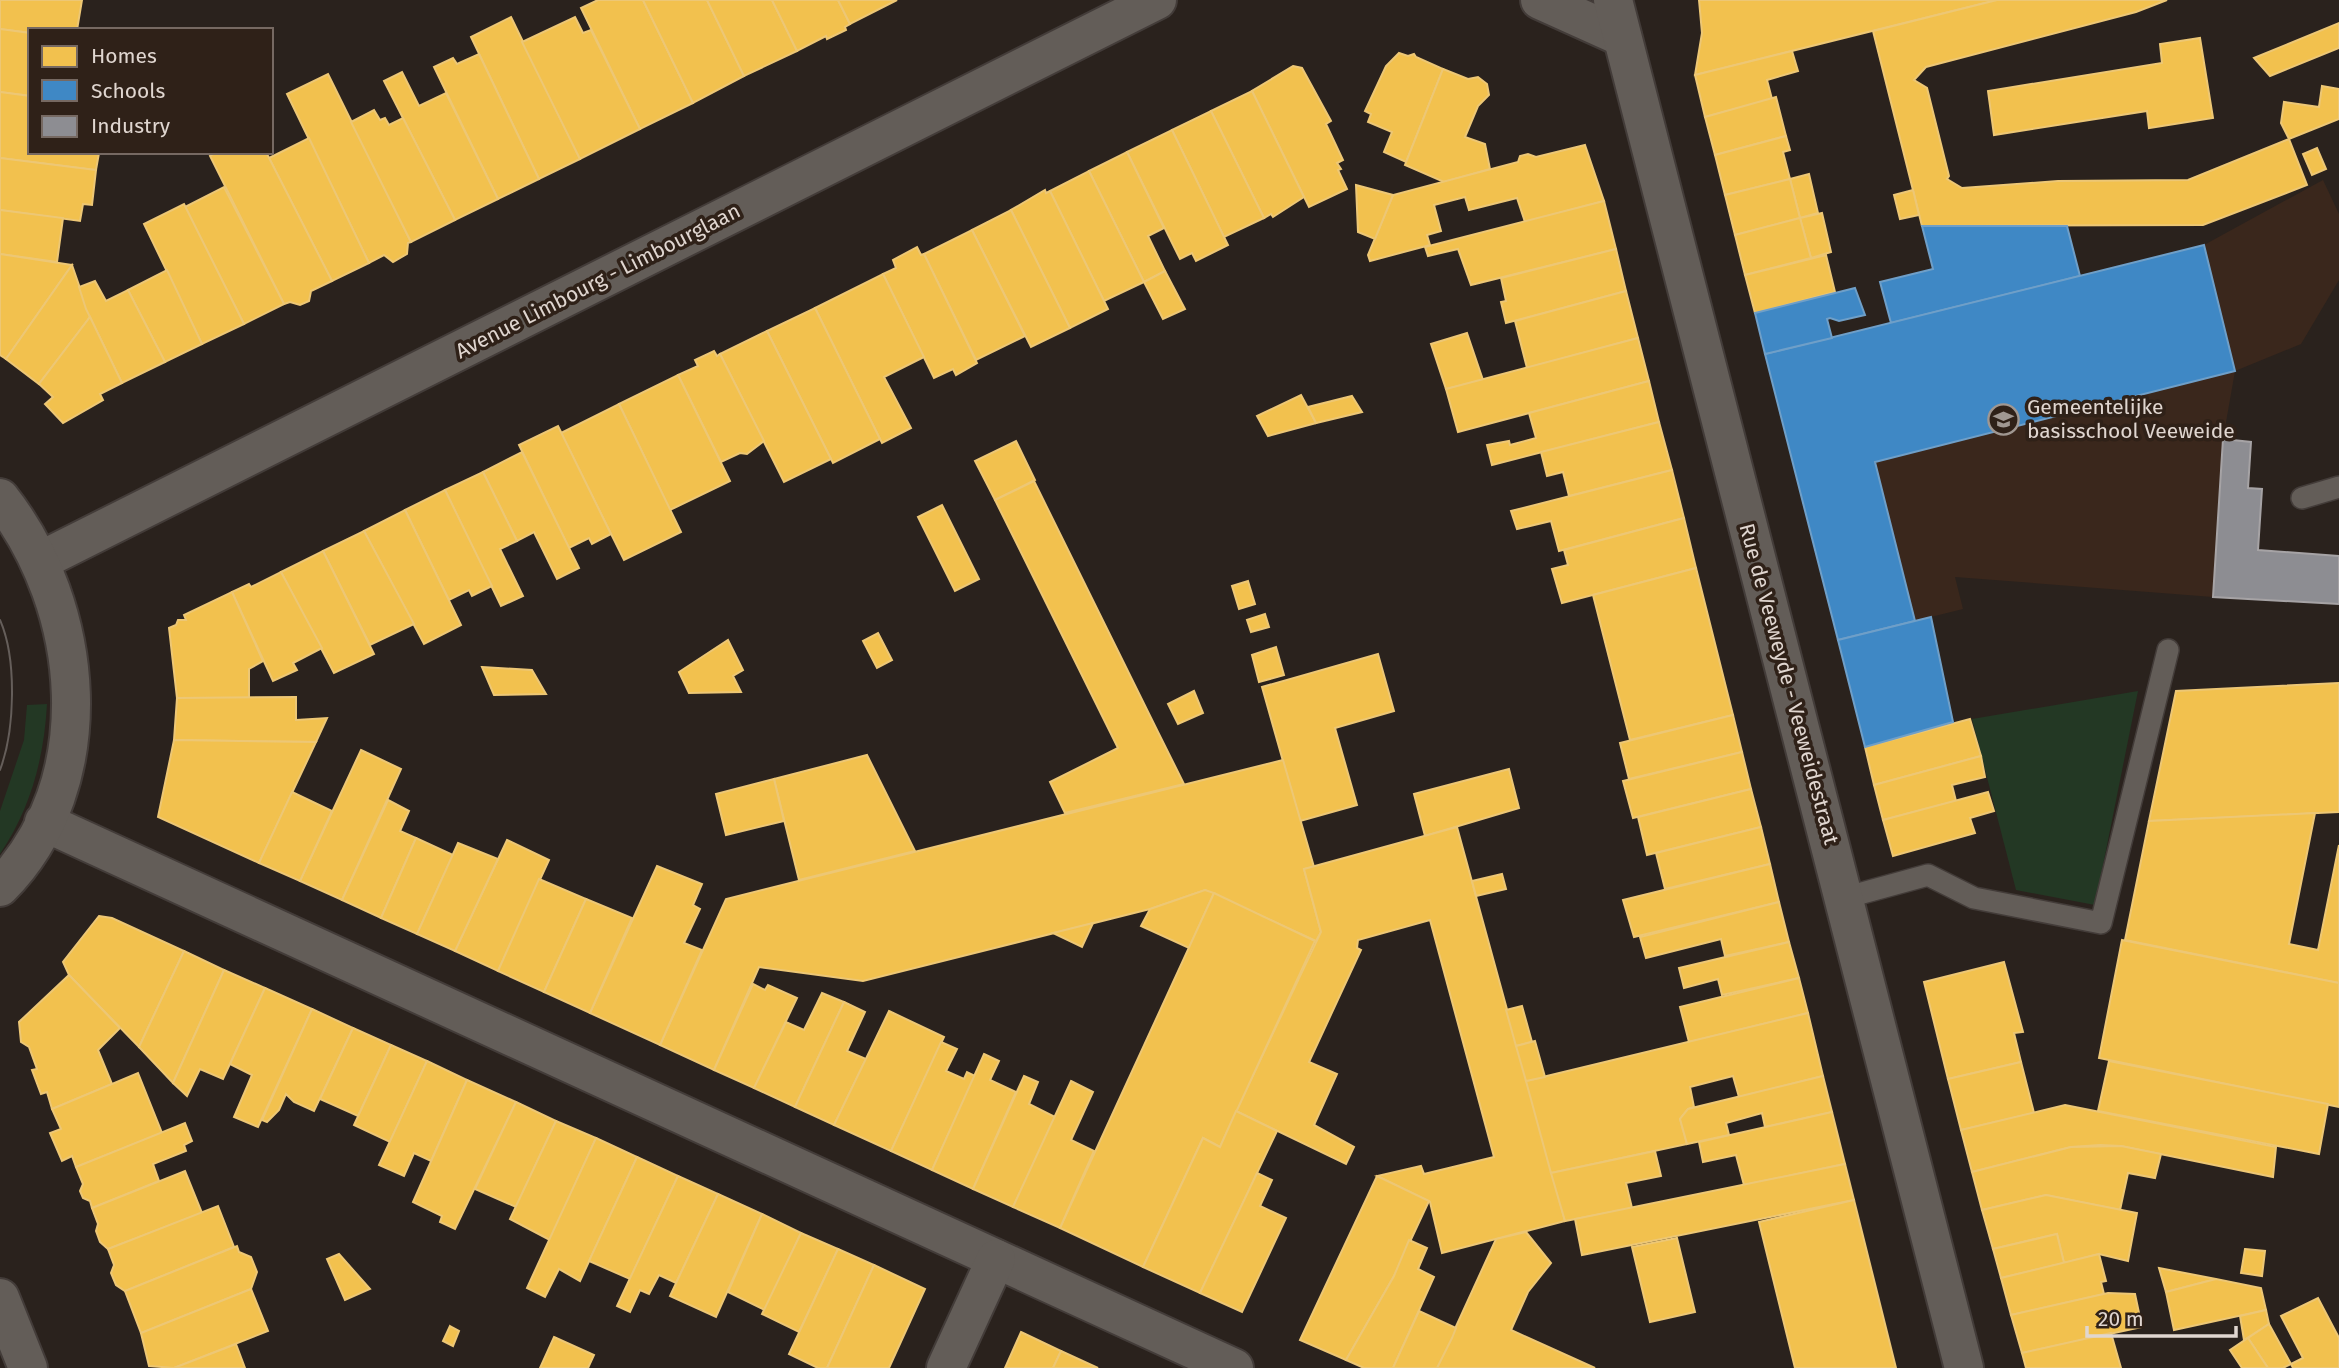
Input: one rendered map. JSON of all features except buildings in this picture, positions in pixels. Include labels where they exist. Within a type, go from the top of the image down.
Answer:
[{"type":"street","name":"Avenue Limbourg - Limbourglaan","points":[[40,561],[1157,0]]},
{"type":"street","points":[[1540,0],[1622,37]]},
{"type":"street","name":"Rue de Veeweyde - Veeweidestraat","points":[[1613,0],[1964,1368]]},
{"type":"street","points":[[0,498],[40,561],[55,596],[70,671],[67,748],[44,822],[32,846],[0,887]]},
{"type":"street","points":[[44,822],[1234,1368]]},
{"type":"street","points":[[946,1368],[996,1259]]},
{"type":"street","points":[[0,1298],[28,1368]]},
{"type":"lane","points":[[2302,498],[2339,487]]},
{"type":"lane","points":[[1844,898],[1928,876],[1974,898],[2101,923],[2168,650]]},
{"type":"shaded area","name":"Gemeentelijke basisschool Veeweide","points":[[2323,180],[2339,214],[2339,280],[2301,344],[2235,371],[2223,439],[2213,597],[1955,577],[1963,609],[1838,640],[1765,354],[2204,245]]},
{"type":"green space","points":[[2138,691],[2095,905],[2016,890],[1972,719]]},
{"type":"green space","points":[[47,704],[43,744],[34,782],[20,819],[0,854],[0,811],[24,740],[27,705]]},
{"type":"tram line","points":[[0,620],[9,654],[12,695],[9,735],[0,770]]},
{"type":"place","name":"Gemeentelijke basisschool Veeweide","points":[[2004,419]]}]
